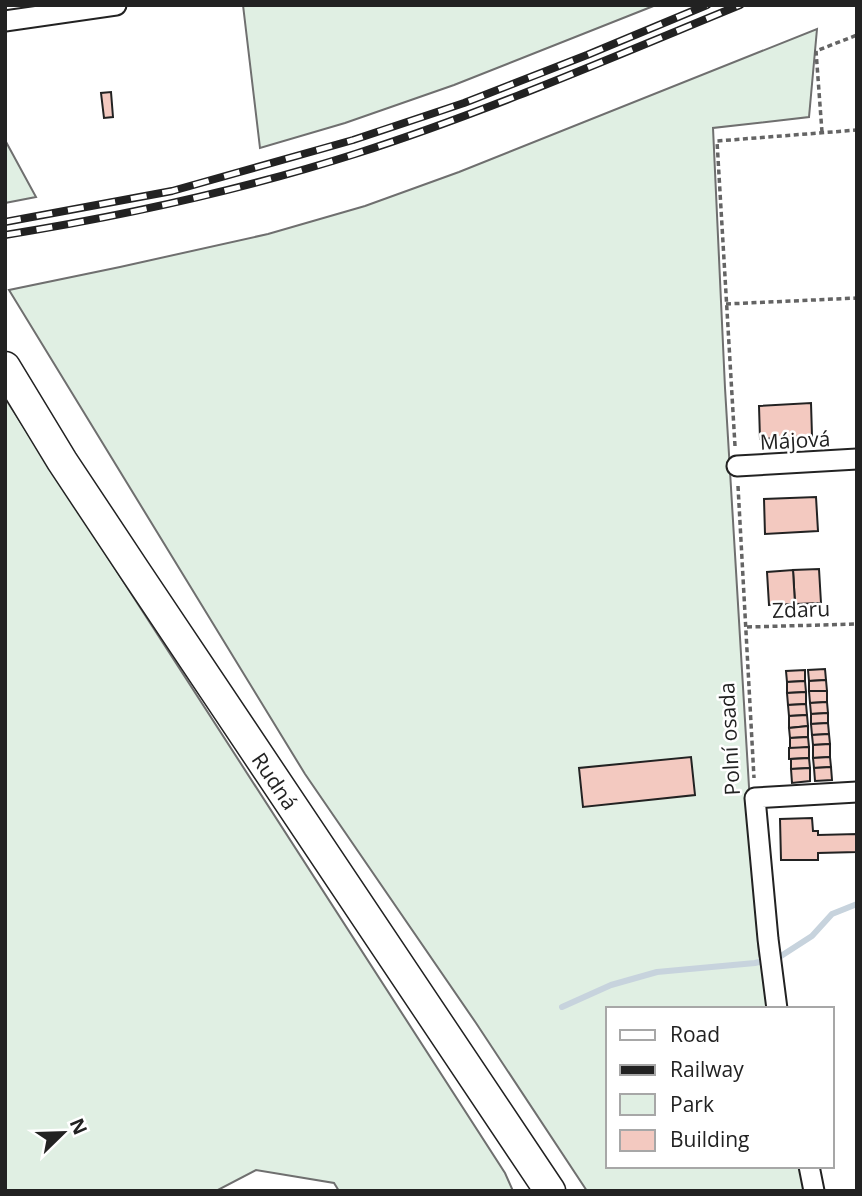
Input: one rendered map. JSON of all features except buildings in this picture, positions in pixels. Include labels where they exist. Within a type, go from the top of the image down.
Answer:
[{"type":"main road","name":"Rudná","points":[[5,367],[62,461],[550,1191]]},
{"type":"street","points":[[5,21],[116,5]]},
{"type":"street","name":"Májová","points":[[737,466],[857,459]]},
{"type":"street","points":[[755,798],[857,792]]},
{"type":"street","name":"Polní osada","points":[[755,798],[777,1007]]},
{"type":"street","points":[[809,1168],[814,1191]]},
{"type":"path","points":[[857,35],[816,51],[822,132],[857,130]]},
{"type":"path","name":"Polní osada","points":[[755,798],[717,141],[822,132]]},
{"type":"path","points":[[726,304],[857,298]]},
{"type":"path","name":"Zdaru","points":[[746,627],[857,624]]},
{"type":"green space","points":[[243,5],[656,5],[454,85],[345,123],[260,148]]},
{"type":"green space","points":[[817,29],[809,117],[713,128],[725,388],[759,953],[770,1007],[606,1007],[606,1168],[800,1168],[805,1191],[587,1191],[476,1023],[305,774],[9,290],[268,234],[365,206],[459,172]]},
{"type":"green space","points":[[5,140],[36,197],[5,203]]},
{"type":"green space","points":[[5,398],[505,1173],[513,1191],[339,1191],[334,1183],[256,1170],[216,1191],[5,1191]]},
{"type":"waterway","points":[[562,1007],[611,985],[657,972],[755,963],[781,956],[812,936],[832,914],[857,904]]},
{"type":"railway","points":[[5,222],[172,191],[353,140],[464,103],[707,5]]},
{"type":"railway","points":[[5,235],[182,201],[355,154],[501,102],[740,5]]}]
